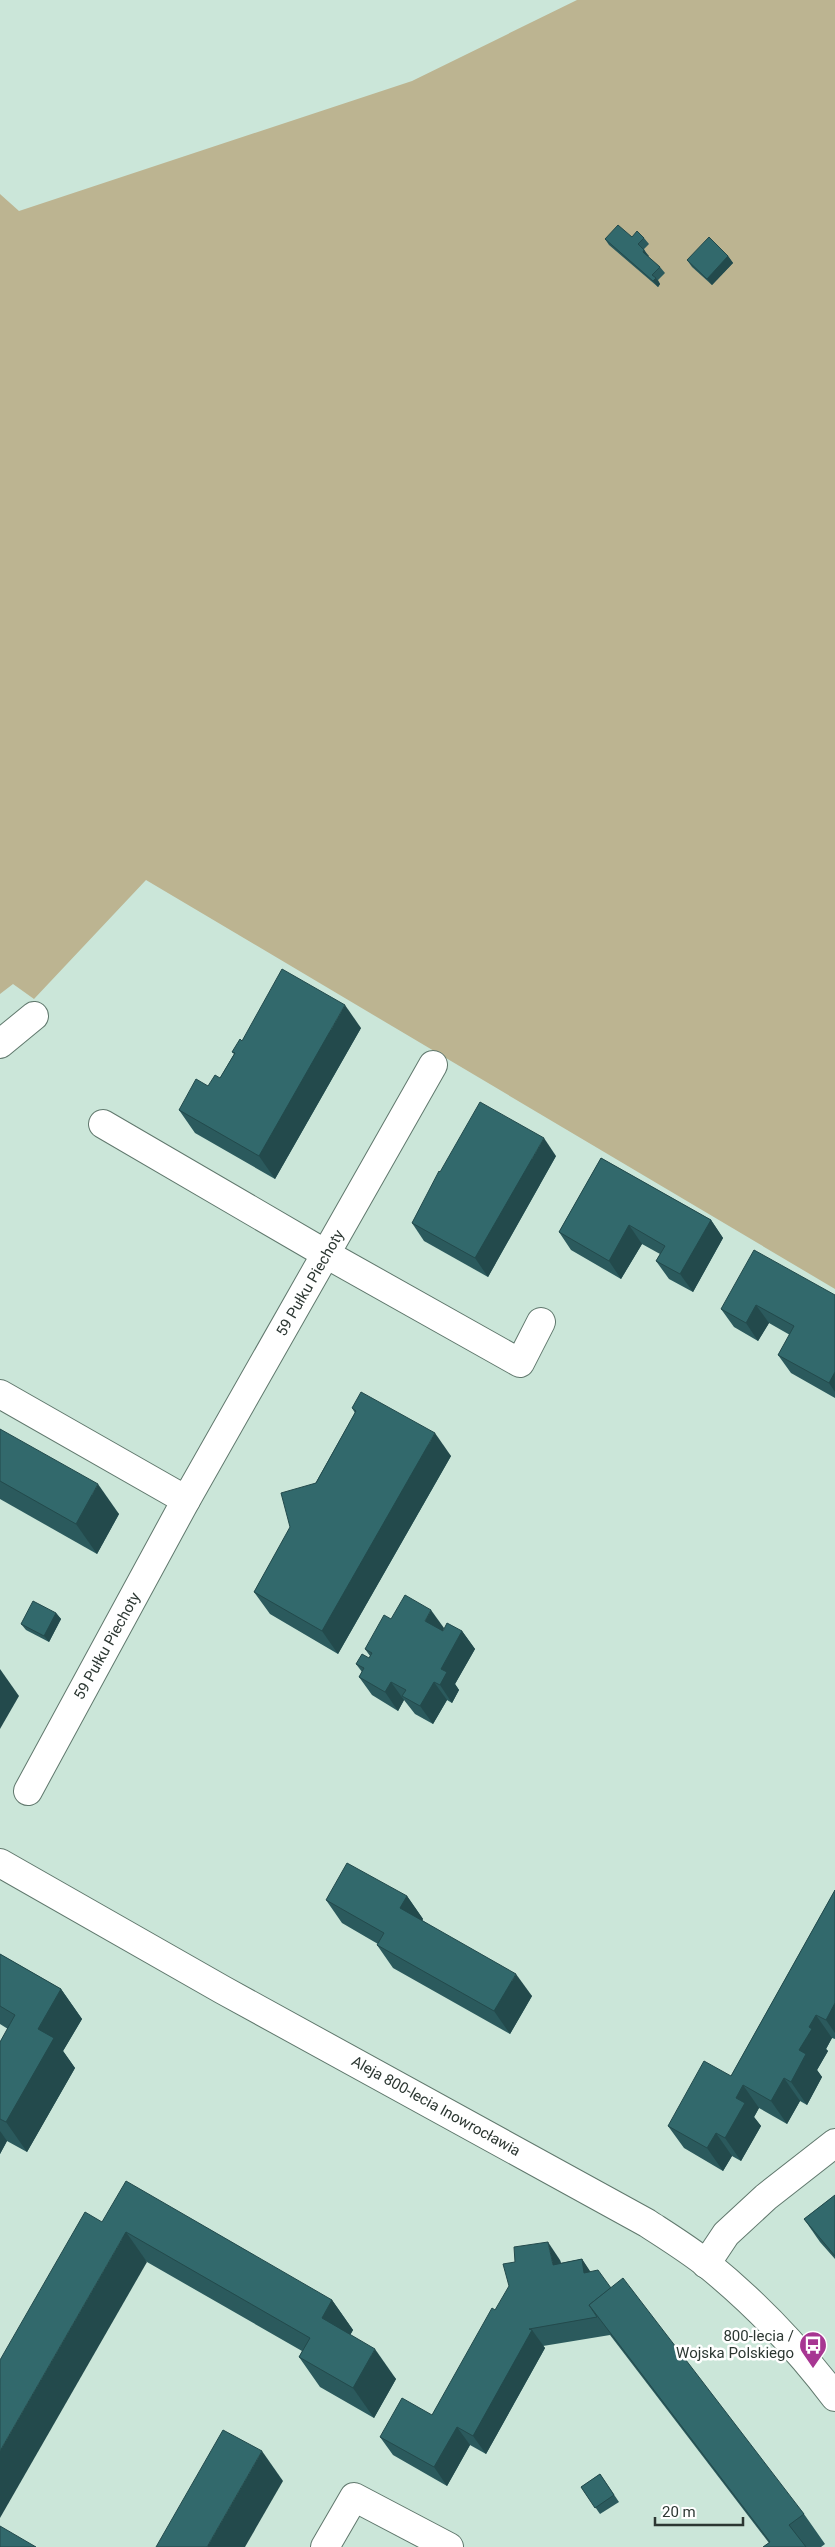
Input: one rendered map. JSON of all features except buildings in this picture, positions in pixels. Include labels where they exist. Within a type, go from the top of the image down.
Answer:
[{"type":"street","points":[[0,1044],[34,1016]]},
{"type":"street","name":"59 Pułku Piechoty","points":[[28,1791],[186,1500],[433,1065]]},
{"type":"street","points":[[103,1124],[520,1364],[541,1322]]},
{"type":"street","points":[[0,1394],[186,1500]]},
{"type":"street","name":"Aleja 800-lecia Inowrocławia","points":[[0,1863],[222,1990],[647,2223],[706,2264],[764,2315],[813,2368],[835,2397]]},
{"type":"street","points":[[706,2264],[726,2234],[766,2197],[835,2143]]},
{"type":"street","points":[[325,2547],[354,2497],[448,2547]]},
{"type":"shaded area","points":[[577,0],[835,0],[835,1289],[146,880],[34,999],[13,984],[0,994],[0,194],[19,211],[412,81]]},
{"type":"place","name":"800-lecia / Wojska Polskiego","points":[[813,2369]]}]
